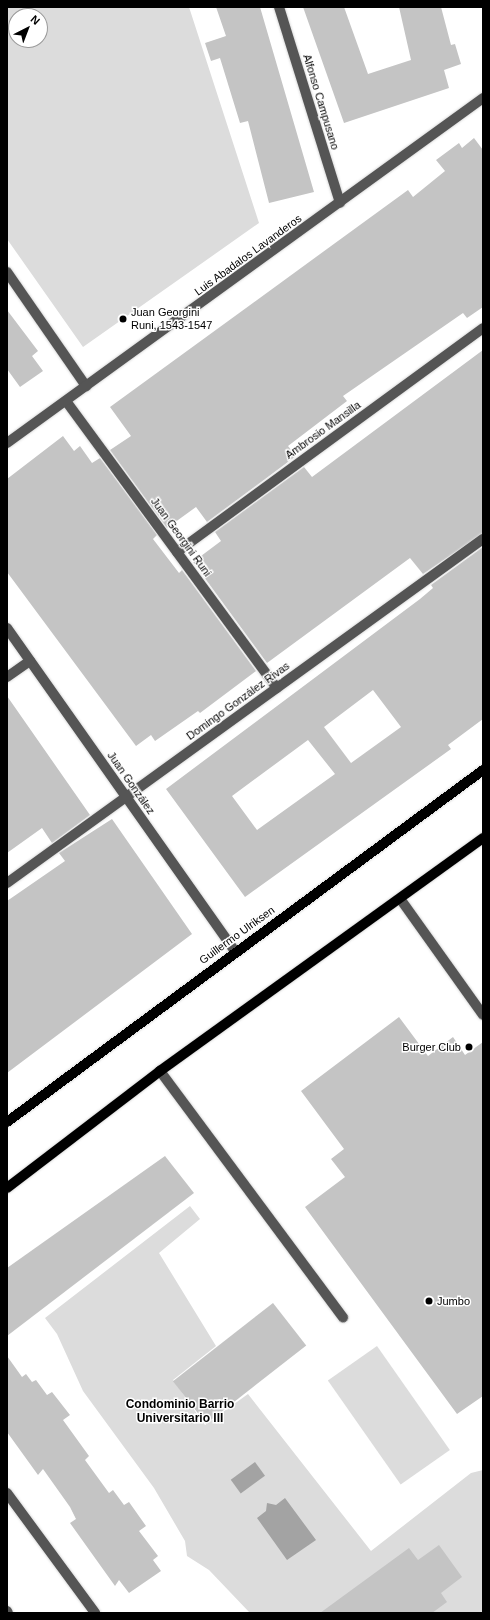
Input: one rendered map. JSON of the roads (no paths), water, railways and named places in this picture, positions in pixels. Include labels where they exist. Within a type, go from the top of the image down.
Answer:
[{"type":"main road","name":"Guillermo Ulriksen","points":[[7,1122],[235,951],[483,770]]},
{"type":"main road","points":[[7,1188],[160,1071],[401,900],[483,838]]},
{"type":"street","name":"Alfonso Campusano","points":[[279,7],[340,203]]},
{"type":"street","name":"Luis Abadalos Lavanderos","points":[[7,443],[483,98]]},
{"type":"street","points":[[7,272],[86,386]]},
{"type":"street","name":"Ambrosio Mansilla","points":[[177,552],[483,328]]},
{"type":"street","name":"Juan Georgini Runi","points":[[66,401],[277,688]]},
{"type":"street","name":"Domingo González Rivas","points":[[7,883],[483,539]]},
{"type":"street","name":"Juan González","points":[[7,628],[235,951]]},
{"type":"street","points":[[7,677],[30,661]]},
{"type":"street","points":[[401,900],[483,1015]]},
{"type":"street","points":[[160,1071],[343,1317]]},
{"type":"street","points":[[7,1493],[95,1613]]},
{"type":"place","name":"Juan Georgini Runi, 1543-1547","points":[[123,319]]},
{"type":"place","name":"Burger Club","points":[[469,1047]]},
{"type":"place","name":"Jumbo","points":[[429,1301]]},
{"type":"district","name":"Condominio Barrio Universitario III","points":[[180,1412]]}]
